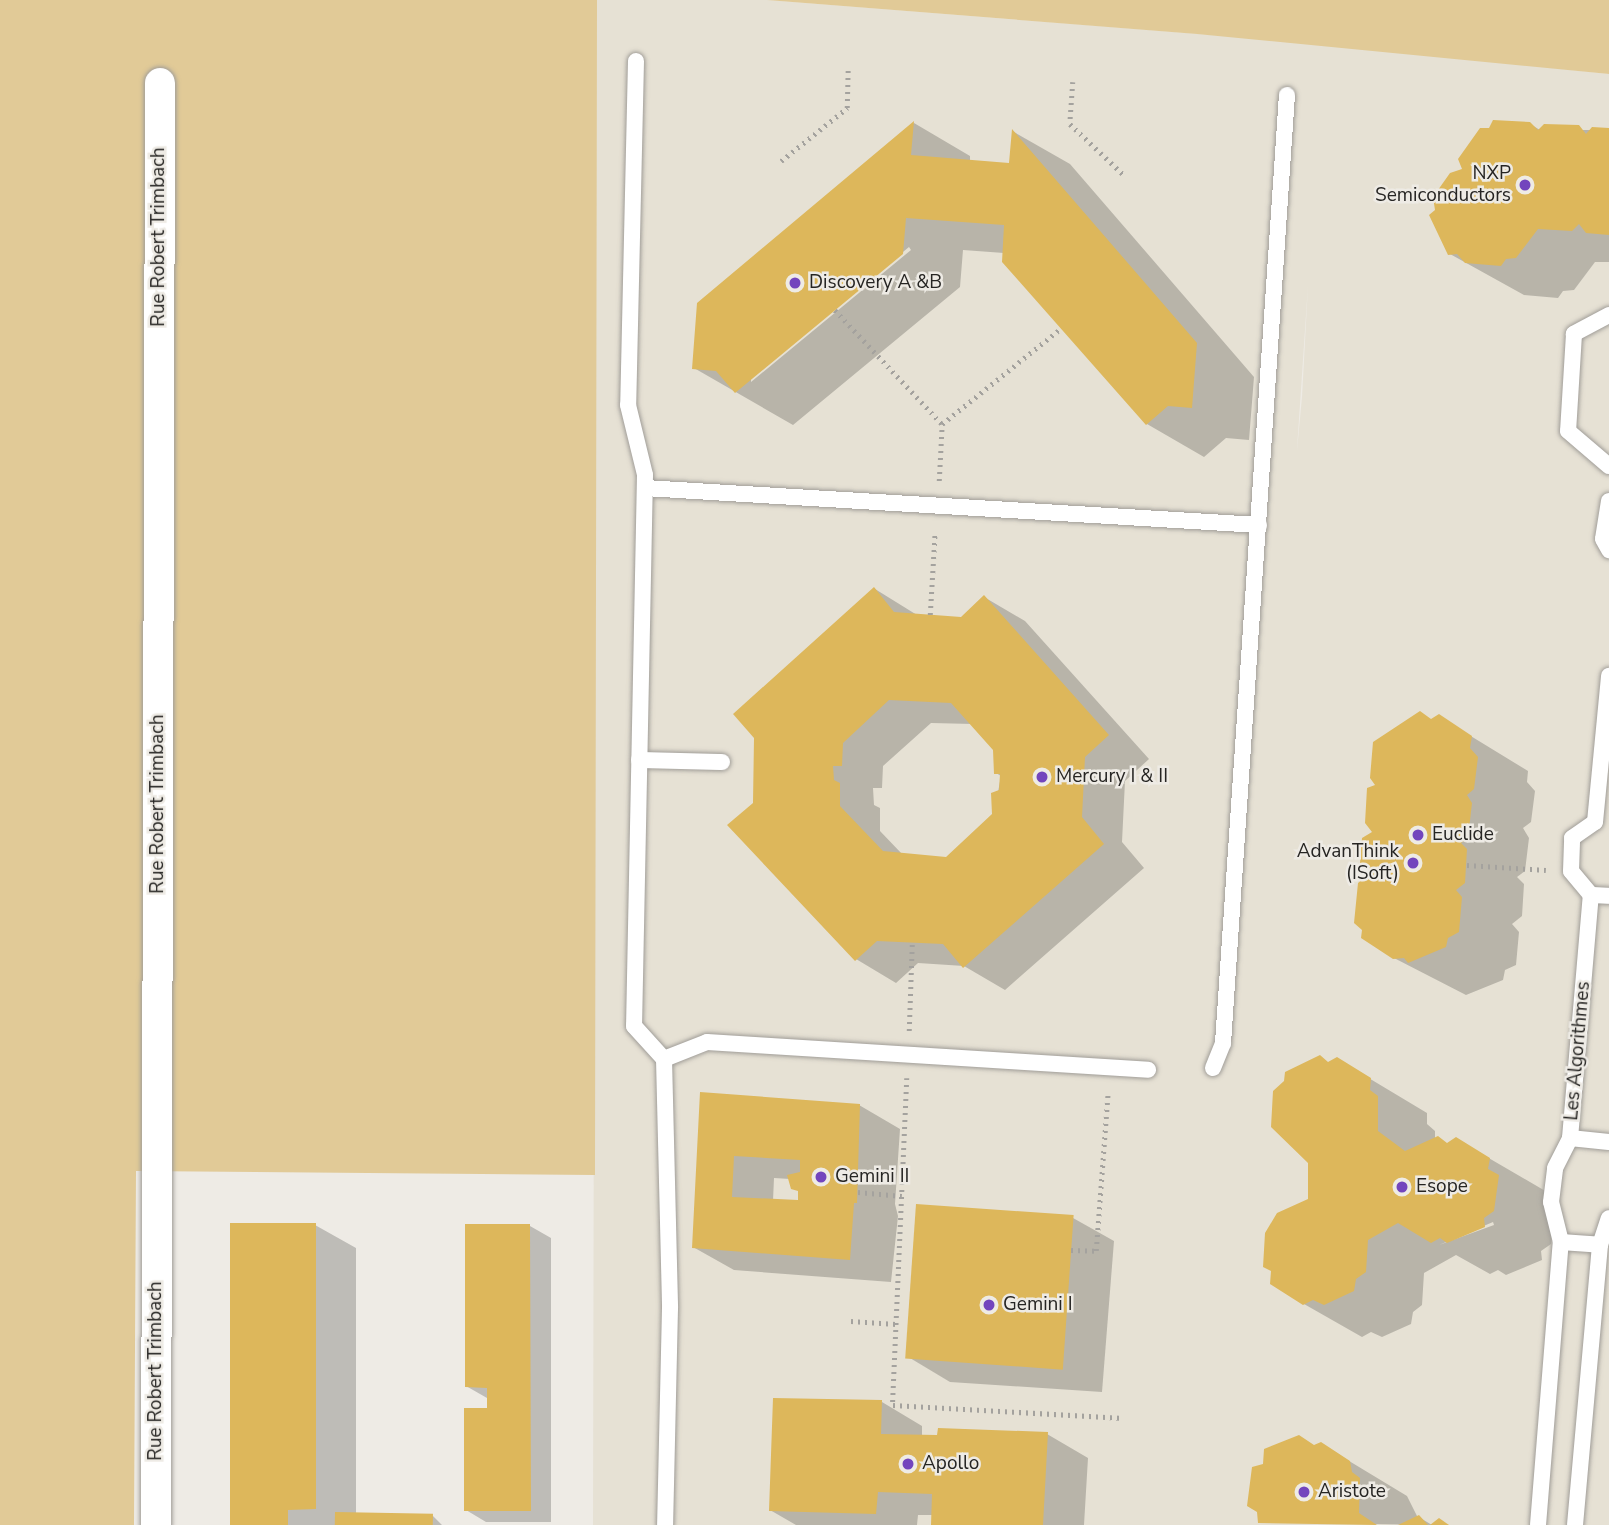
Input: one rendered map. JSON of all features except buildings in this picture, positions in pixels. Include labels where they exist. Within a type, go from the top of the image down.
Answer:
[{"type":"street","name":"Rue Robert Trimbach","points":[[156,1525],[160,83]]},
{"type":"lane","points":[[636,61],[628,405],[645,488],[634,1026],[664,1059],[670,1308],[666,1525]]},
{"type":"lane","points":[[1213,1068],[1223,1043],[1287,95]]},
{"type":"lane","points":[[1609,315],[1574,334],[1568,431],[1609,466]]},
{"type":"lane","points":[[645,488],[1259,524]]},
{"type":"lane","points":[[1609,501],[1603,540],[1609,550]]},
{"type":"lane","points":[[1609,676],[1602,822],[1572,838],[1571,872],[1591,895],[1609,896]]},
{"type":"lane","points":[[639,760],[722,762]]},
{"type":"lane","name":"Les Algorithmes","points":[[1538,1525],[1561,1242],[1551,1202],[1555,1168],[1570,1138],[1591,895]]},
{"type":"lane","points":[[664,1059],[706,1042],[1148,1070]]},
{"type":"lane","points":[[1570,1138],[1609,1141]]},
{"type":"lane","points":[[1576,1525],[1600,1245],[1609,1218]]},
{"type":"lane","points":[[1561,1242],[1600,1245]]},
{"type":"path","points":[[781,161],[847,108],[848,68]]},
{"type":"path","points":[[1073,82],[1070,124],[1125,176]]},
{"type":"path","points":[[835,310],[942,424],[1060,328]]},
{"type":"path","points":[[1466,864],[1571,872]]},
{"type":"path","points":[[912,943],[892,1405],[1124,1418]]},
{"type":"path","points":[[1072,1250],[1096,1251],[1110,1068]]},
{"type":"path","points":[[858,1192],[902,1196]]},
{"type":"path","points":[[851,1321],[896,1324]]},
{"type":"shaded area","points":[[0,0],[597,0],[595,1175],[136,1171],[134,1525],[0,1525]]},
{"type":"shaded area","points":[[596,0],[768,0],[1325,44],[1609,74],[1609,1525],[593,1525]],"holes":[[[1308,285],[1302,397],[1297,450]]]},
{"type":"shaded area","points":[[767,0],[1609,0],[1609,74],[1197,34]]},
{"type":"place","name":"NXP Semiconductors","points":[[1525,185]]},
{"type":"place","name":"Discovery A &B","points":[[795,283]]},
{"type":"place","name":"Mercury I & II","points":[[1042,777]]},
{"type":"place","name":"Euclide","points":[[1418,835]]},
{"type":"place","name":"AdvanThink (ISoft)","points":[[1413,863]]},
{"type":"place","name":"Gemini II","points":[[821,1177]]},
{"type":"place","name":"Esope","points":[[1402,1187]]},
{"type":"place","name":"Gemini I","points":[[989,1305]]},
{"type":"place","name":"Apollo","points":[[908,1464]]},
{"type":"place","name":"Aristote","points":[[1304,1492]]}]
